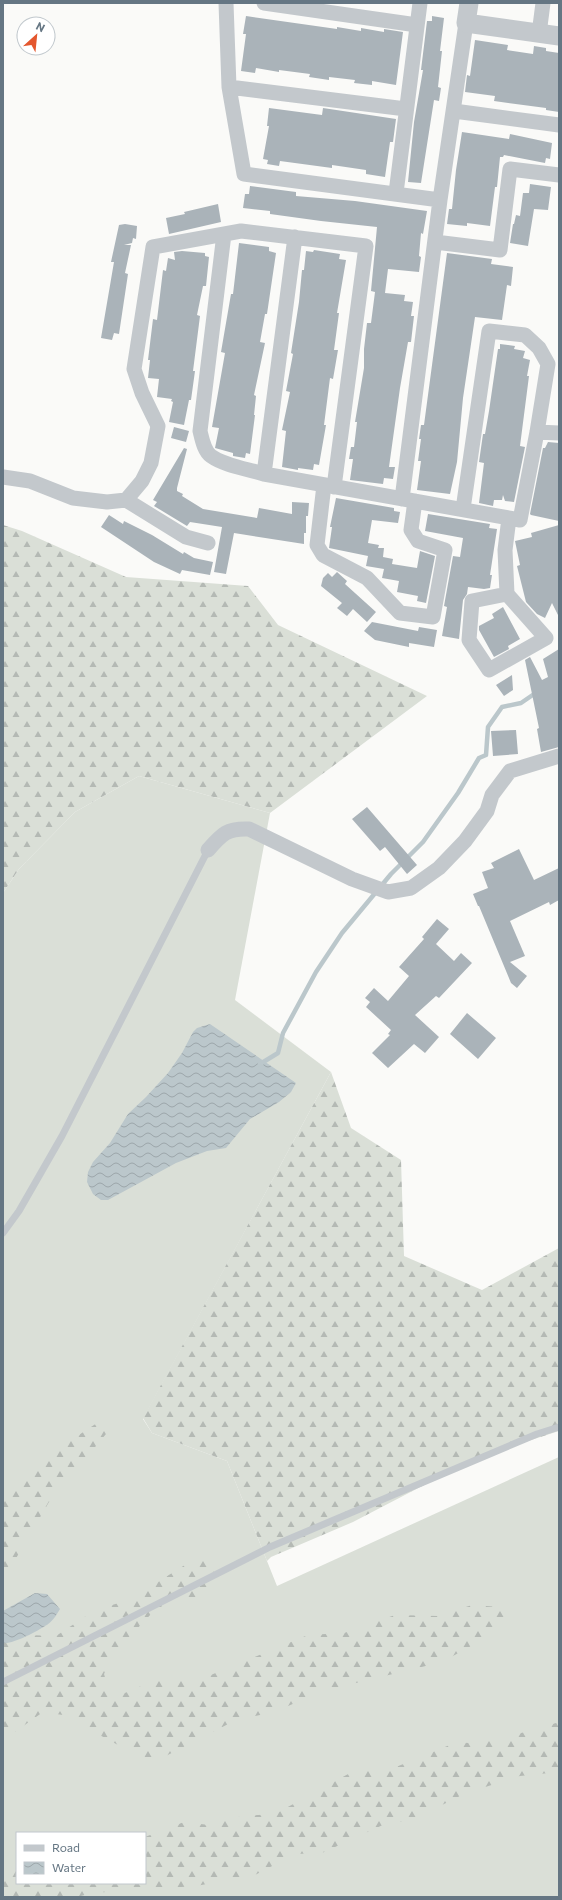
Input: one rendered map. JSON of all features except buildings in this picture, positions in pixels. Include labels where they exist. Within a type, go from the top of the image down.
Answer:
[{"type":"street","points":[[226,3],[230,87],[244,174],[440,200]]},
{"type":"street","points":[[264,3],[418,25]]},
{"type":"street","points":[[396,194],[420,3]]},
{"type":"street","points":[[126,500],[142,481],[152,463],[158,426],[142,393],[134,369],[153,247],[241,231],[366,246],[329,486],[317,545],[323,555],[367,578],[400,613],[433,617],[445,550],[418,541],[411,530],[409,500],[440,200],[469,3]]},
{"type":"street","points":[[539,34],[543,3]]},
{"type":"street","points":[[466,23],[559,36]]},
{"type":"street","points":[[230,87],[406,109]]},
{"type":"street","points":[[454,111],[559,125]]},
{"type":"street","points":[[435,242],[500,250],[510,169],[559,175]]},
{"type":"street","points":[[224,234],[200,431],[210,456],[228,463],[264,474],[520,520],[538,432],[548,364],[539,348],[525,335],[489,331],[464,509]]},
{"type":"street","points":[[264,474],[295,237]]},
{"type":"street","points":[[538,432],[559,433]]},
{"type":"street","points":[[3,477],[30,481],[73,498],[107,502],[126,500],[186,537],[208,543]]},
{"type":"street","points":[[507,594],[472,601],[469,640],[488,670],[546,638],[507,594],[505,550],[509,518]]},
{"type":"street","points":[[208,850],[221,834],[235,829],[249,830],[352,879],[388,892],[411,888],[439,868],[465,840],[487,812],[492,795],[510,771],[559,756]]},
{"type":"lane","points":[[3,1233],[19,1211],[62,1136],[208,850]]},
{"type":"lane","points":[[3,1682],[270,1547],[537,1434],[559,1427]]},
{"type":"green space","points":[[3,525],[22,531],[126,577],[248,586],[278,625],[427,696],[270,813],[139,776],[75,812],[19,869],[3,893]]},
{"type":"green space","points":[[139,776],[270,813],[235,1000],[331,1072],[143,1419],[152,1433],[227,1461],[277,1586],[559,1457],[559,1897],[3,1897],[3,893],[19,869],[75,812]]},
{"type":"green space","points":[[331,1072],[351,1128],[401,1160],[404,1256],[482,1290],[559,1248],[559,1431],[476,1458],[353,1522],[271,1557],[267,1561],[227,1461],[152,1433],[143,1418]]},
{"type":"green space","points":[[104,1422],[108,1427],[106,1434],[49,1502],[15,1560],[3,1572],[3,1499],[59,1448],[97,1423]]},
{"type":"green space","points":[[205,1557],[214,1572],[216,1580],[214,1589],[197,1598],[168,1602],[152,1613],[115,1652],[104,1674],[110,1694],[120,1695],[158,1679],[201,1679],[308,1635],[344,1633],[395,1615],[438,1616],[472,1605],[512,1608],[514,1615],[502,1629],[442,1662],[323,1691],[274,1712],[236,1720],[156,1761],[129,1751],[63,1715],[43,1712],[12,1734],[3,1736],[3,1643],[27,1635],[56,1636],[95,1610],[129,1600],[196,1558]]},
{"type":"green space","points":[[559,1720],[559,1772],[520,1776],[466,1793],[412,1820],[385,1824],[322,1853],[295,1854],[255,1875],[196,1886],[92,1893],[77,1897],[3,1897],[3,1872],[16,1867],[16,1884],[146,1884],[146,1837],[184,1822],[209,1825],[242,1816],[275,1814],[350,1773],[396,1767],[457,1742],[480,1744],[488,1738],[500,1739],[556,1723]]},
{"type":"water","points":[[210,1024],[296,1083],[291,1092],[279,1102],[250,1119],[226,1148],[207,1151],[176,1163],[108,1200],[101,1200],[93,1194],[87,1182],[88,1172],[93,1162],[110,1143],[128,1114],[168,1073],[182,1053],[193,1032],[197,1028]]},
{"type":"water","points":[[35,1593],[47,1594],[60,1609],[52,1621],[42,1628],[19,1639],[4,1643],[3,1611]]},
{"type":"waterway","points":[[260,1064],[278,1053],[283,1033],[316,972],[342,933],[391,874],[423,842],[458,793],[479,758],[486,755],[488,727],[502,707],[521,703],[537,692]]}]
